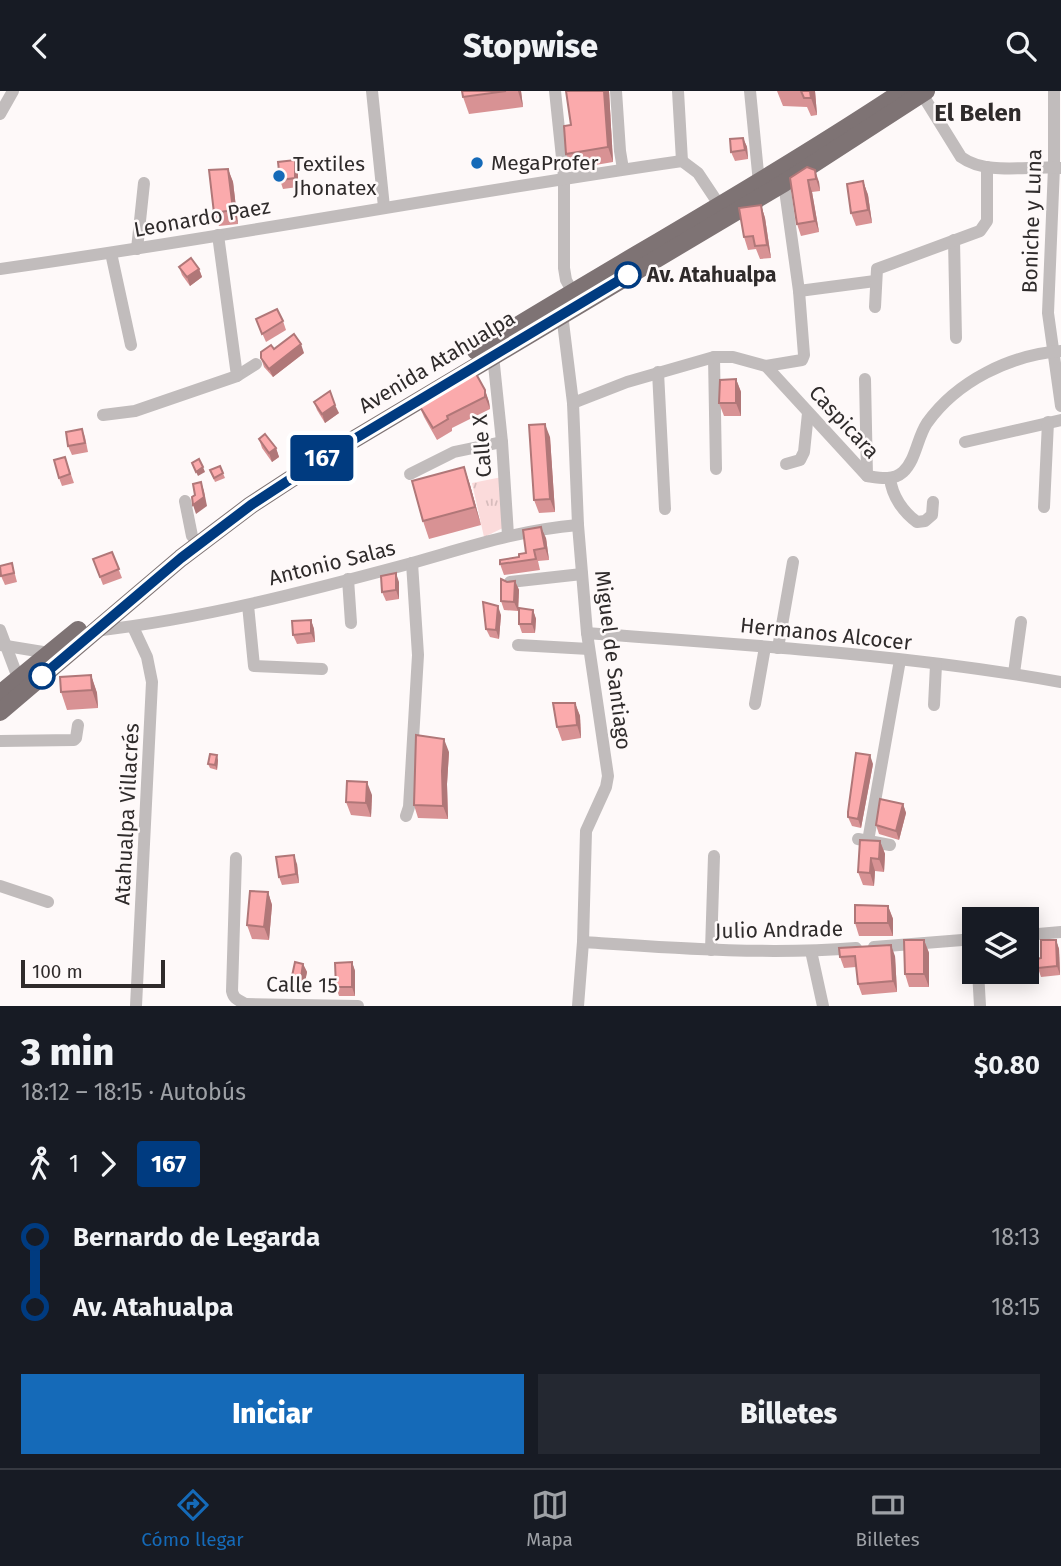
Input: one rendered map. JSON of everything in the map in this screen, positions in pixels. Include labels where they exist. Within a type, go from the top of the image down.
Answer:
[{"type":"highway","name":"Avenida Atahualpa","points":[[0,694],[192,536],[256,487],[572,291],[759,183],[903,91]]},
{"type":"highway","name":"Avenida Atahualpa","points":[[0,712],[181,558],[251,505],[326,456],[783,183],[924,92]]},
{"type":"street","points":[[0,114],[13,91]]},
{"type":"street","points":[[372,91],[384,207]]},
{"type":"street","points":[[555,91],[564,177],[564,268],[572,291]]},
{"type":"street","points":[[617,91],[624,169]]},
{"type":"street","points":[[678,91],[682,161],[698,173],[720,206]]},
{"type":"street","points":[[750,91],[759,183]]},
{"type":"street","name":"Boniche y Luna","points":[[1054,91],[1058,167],[1048,313],[1057,351],[1061,406]]},
{"type":"street","points":[[924,92],[961,157],[987,167],[1058,167]]},
{"type":"street","name":"Leonardo Paez","points":[[0,269],[137,249],[564,177],[682,161]]},
{"type":"street","points":[[875,307],[875,272],[880,267],[980,231],[985,226],[987,167]]},
{"type":"street","points":[[137,249],[144,183]]},
{"type":"street","points":[[573,403],[658,372],[714,357],[733,357],[766,366],[802,360],[804,355],[799,291],[783,183]]},
{"type":"street","points":[[218,235],[237,376]]},
{"type":"street","points":[[954,240],[956,338]]},
{"type":"street","points":[[111,253],[131,345]]},
{"type":"street","points":[[799,291],[875,281]]},
{"type":"street","name":"Miguel de Santiago","points":[[562,314],[573,403],[578,525],[587,633],[608,776],[607,786],[586,831],[578,1006]]},
{"type":"street","name":"Caspicara","points":[[766,366],[867,476],[890,478],[898,476],[907,467],[926,424],[972,381],[1006,362],[1057,351]]},
{"type":"street","name":"Calle X","points":[[493,355],[508,535]]},
{"type":"street","points":[[714,357],[716,469]]},
{"type":"street","points":[[103,415],[135,411],[237,376],[256,364]]},
{"type":"street","points":[[658,372],[665,509]]},
{"type":"street","points":[[865,379],[867,476]]},
{"type":"street","points":[[786,464],[800,460],[804,452],[808,412]]},
{"type":"street","points":[[965,442],[1055,421],[1044,506]]},
{"type":"street","points":[[410,474],[454,452],[502,442]]},
{"type":"street","points":[[890,478],[891,490],[908,515],[917,522],[925,521],[932,515],[933,502]]},
{"type":"street","points":[[185,501],[192,536]]},
{"type":"street","name":"Antonio Salas","points":[[93,631],[133,627],[248,605],[508,535],[578,525]]},
{"type":"street","points":[[755,704],[793,562]]},
{"type":"street","points":[[406,815],[409,807],[418,655],[412,563]]},
{"type":"street","points":[[510,582],[582,574]]},
{"type":"street","points":[[348,579],[351,623]]},
{"type":"street","points":[[248,605],[254,666],[322,669]]},
{"type":"street","points":[[1014,673],[1021,622]]},
{"type":"street","name":"Atahualpa Villacrés","points":[[133,627],[147,657],[152,682],[136,1006]]},
{"type":"street","points":[[0,630],[3,645],[18,678]]},
{"type":"street","name":"Hermanos Alcocer","points":[[587,633],[900,660],[1014,673],[1061,682]]},
{"type":"street","points":[[3,645],[49,653]]},
{"type":"street","points":[[518,645],[589,649]]},
{"type":"street","points":[[890,845],[863,840],[900,660]]},
{"type":"street","points":[[934,705],[936,664]]},
{"type":"street","points":[[0,741],[70,741],[76,738],[78,725]]},
{"type":"street","points":[[710,950],[714,856]]},
{"type":"street","points":[[236,858],[232,991],[237,1001],[247,1005]]},
{"type":"street","points":[[0,886],[48,902]]},
{"type":"street","points":[[1039,934],[1061,932]]},
{"type":"street","name":"Julio Andrade","points":[[583,942],[710,950],[811,951],[962,940]]},
{"type":"street","points":[[811,951],[823,1006]]},
{"type":"street","points":[[979,984],[980,1006]]},
{"type":"street","name":"Calle 15","points":[[247,1005],[358,1006]]},
{"type":"green space","points":[[502,477],[503,528],[484,537],[472,483]]},
{"type":"building","points":[[462,91],[506,91],[463,97]]},
{"type":"building","points":[[566,91],[604,91],[608,147],[566,154],[564,126],[571,125]]},
{"type":"building","points":[[801,91],[810,91],[811,98],[804,98]]},
{"type":"building","points":[[743,138],[745,150],[731,152],[730,139]]},
{"type":"building","points":[[295,160],[295,178],[280,180],[278,162]]},
{"type":"building","points":[[807,167],[815,170],[816,179],[808,180],[815,221],[797,224],[790,178]]},
{"type":"building","points":[[228,169],[233,210],[214,213],[209,170]]},
{"type":"building","points":[[863,181],[868,210],[851,213],[847,184]]},
{"type":"building","points":[[761,205],[767,245],[755,246],[753,236],[744,237],[739,208]]},
{"type":"building","points":[[191,258],[199,269],[187,277],[179,267]]},
{"type":"building","points":[[277,309],[283,321],[262,334],[256,319]]},
{"type":"building","points":[[294,334],[301,344],[269,369],[261,358],[261,352],[271,345],[274,349]]},
{"type":"building","points":[[475,372],[485,390],[485,397],[447,416],[448,419],[433,428],[419,405]]},
{"type":"building","points":[[736,379],[736,403],[719,403],[720,380]]},
{"type":"building","points":[[330,391],[335,405],[322,414],[314,402]]},
{"type":"building","points":[[545,424],[550,499],[534,500],[529,425]]},
{"type":"building","points":[[82,429],[85,443],[68,446],[66,432]]},
{"type":"building","points":[[265,434],[276,448],[269,453],[259,439]]},
{"type":"building","points":[[65,457],[70,474],[59,478],[54,460]]},
{"type":"building","points":[[199,459],[203,467],[196,472],[192,463]]},
{"type":"building","points":[[220,466],[223,473],[214,478],[210,470]]},
{"type":"building","points":[[464,467],[475,507],[423,521],[412,481]]},
{"type":"building","points":[[201,482],[204,497],[193,505],[193,484]]},
{"type":"building","points":[[541,527],[545,548],[534,550],[536,559],[500,564],[500,560],[526,553],[523,530]]},
{"type":"building","points":[[112,552],[119,569],[100,577],[93,559]]},
{"type":"building","points":[[12,563],[14,573],[1,576],[0,566]]},
{"type":"building","points":[[396,573],[396,590],[382,592],[381,576]]},
{"type":"building","points":[[501,579],[507,582],[515,581],[514,602],[501,601]]},
{"type":"building","points":[[483,602],[498,606],[496,630],[486,629]]},
{"type":"building","points":[[519,608],[533,610],[532,624],[519,624]]},
{"type":"building","points":[[311,620],[311,633],[293,635],[292,621]]},
{"type":"building","points":[[91,675],[92,690],[61,692],[60,677]]},
{"type":"building","points":[[553,703],[575,703],[577,725],[557,727]]},
{"type":"building","points":[[416,735],[444,739],[443,806],[414,805]]},
{"type":"building","points":[[856,753],[870,755],[858,819],[848,817]]},
{"type":"building","points":[[210,754],[217,755],[215,765],[208,764]]},
{"type":"building","points":[[347,781],[367,782],[366,803],[346,802]]},
{"type":"building","points":[[880,799],[903,804],[896,831],[876,825]]},
{"type":"building","points":[[860,840],[880,841],[879,859],[871,858],[870,873],[858,872]]},
{"type":"building","points":[[294,855],[296,874],[279,877],[276,857]]},
{"type":"building","points":[[250,891],[268,892],[264,927],[247,925]]},
{"type":"building","points":[[855,905],[888,906],[888,923],[855,923]]},
{"type":"building","points":[[904,940],[924,940],[924,974],[905,974]]},
{"type":"building","points":[[1041,940],[1056,940],[1057,966],[1039,968]]},
{"type":"building","points":[[891,945],[893,981],[858,984],[855,956],[840,957],[839,948]]},
{"type":"building","points":[[295,962],[303,964],[301,978],[292,976]]},
{"type":"building","points":[[352,962],[352,987],[336,987],[335,963]]},
{"type":"bus line","name":"167","points":[[42,676],[181,558],[251,505],[326,456],[628,275]]},
{"type":"place","name":"MegaProfer","points":[[477,163]]},
{"type":"place","name":"Textiles Jhonatex","points":[[279,176]]},
{"type":"place","name":"Av. Atahualpa","points":[[628,275]]},
{"type":"district","name":"El Belen","points":[[978,113]]}]
